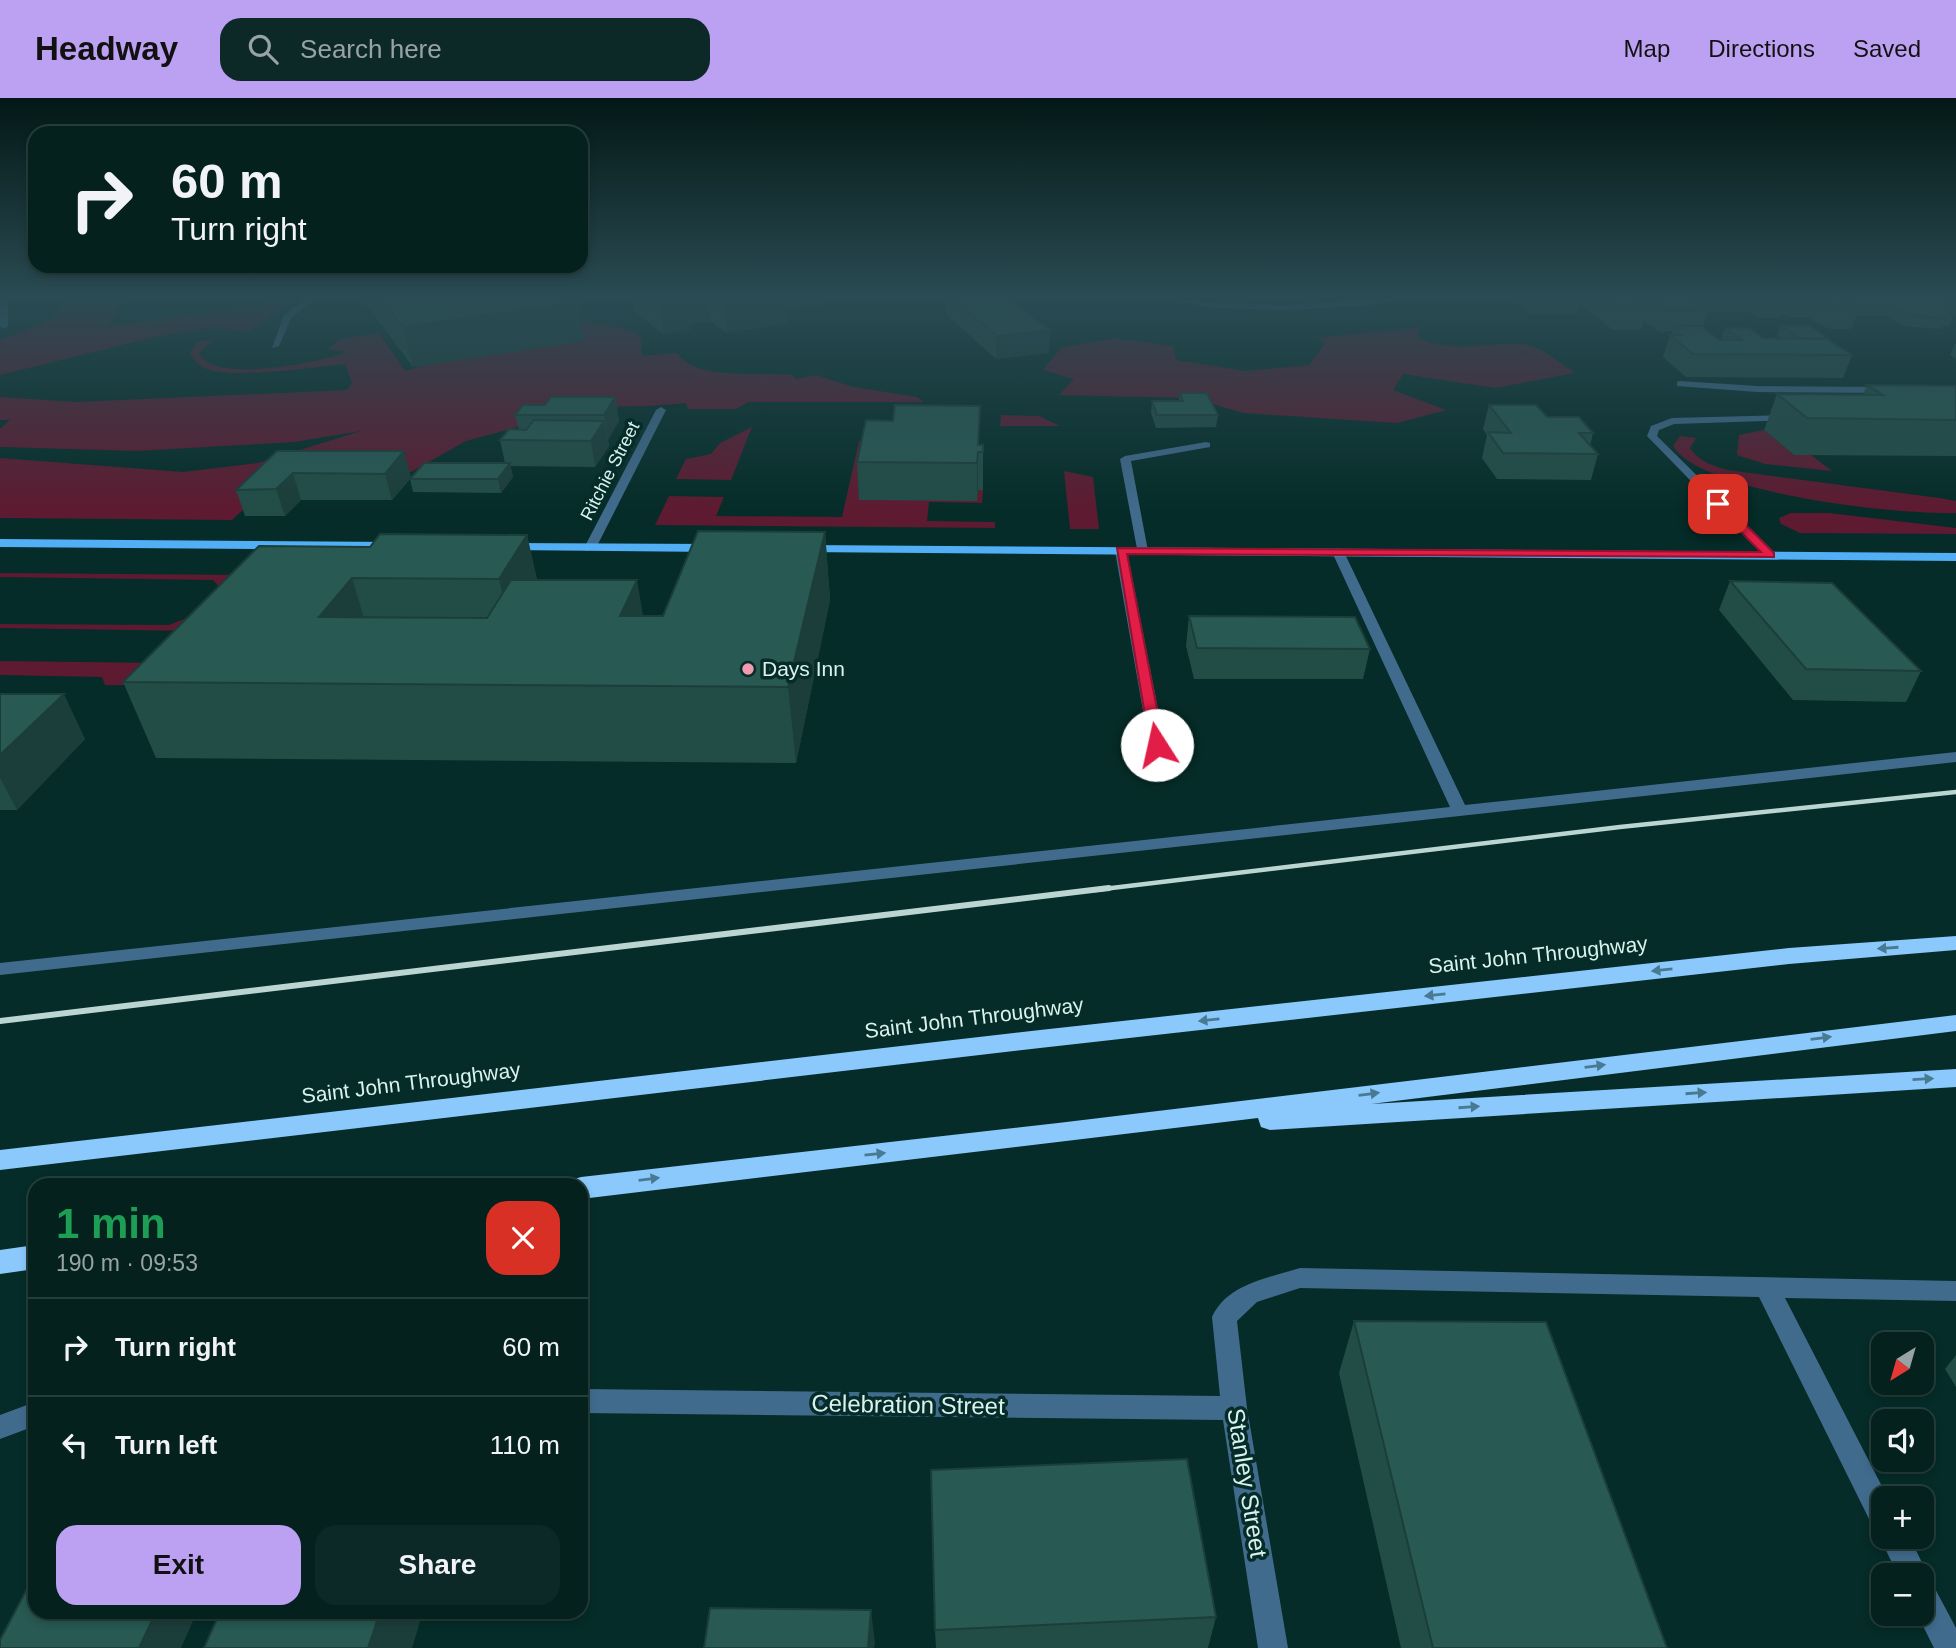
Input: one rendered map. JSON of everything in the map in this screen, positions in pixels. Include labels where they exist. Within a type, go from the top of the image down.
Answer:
[{"type":"highway","name":"Saint John Throughway","points":[[0,1160],[1054,1037],[1775,957],[1956,943]]},
{"type":"highway","points":[[588,1187],[1058,1133],[1956,1023]]},
{"type":"highway","points":[[1058,1133],[1956,1078]]},
{"type":"highway","points":[[0,1262],[28,1258]]},
{"type":"main road","points":[[0,543],[412,547]]},
{"type":"main road","points":[[494,547],[726,548]]},
{"type":"main road","points":[[793,549],[1956,556]]},
{"type":"street","points":[[1681,384],[1757,389],[1903,390]]},
{"type":"street","name":"Ritchie Street","points":[[590,548],[661,410]]},
{"type":"street","points":[[1770,555],[1655,441],[1652,432],[1660,424],[1672,421],[1804,417]]},
{"type":"street","points":[[1142,551],[1125,459],[1206,445]]},
{"type":"street","points":[[1121,551],[1157,745]]},
{"type":"street","points":[[1338,552],[1460,811]]},
{"type":"street","points":[[0,969],[1956,757]]},
{"type":"street","name":"Stanley Street","points":[[1273,1648],[1234,1408],[1224,1317],[1249,1294],[1300,1278],[1767,1289]]},
{"type":"street","points":[[1871,1493],[1767,1289],[1956,1292]]},
{"type":"street","name":"Celebration Street","points":[[588,1401],[1234,1408]]},
{"type":"street","points":[[0,1427],[28,1417]]},
{"type":"street","points":[[1934,1617],[1950,1648]]},
{"type":"shaded area","points":[[0,367],[31,367],[0,375]]},
{"type":"shaded area","points":[[204,367],[245,369],[315,367],[232,373]]},
{"type":"shaded area","points":[[346,367],[402,367],[405,371],[417,367],[698,367],[714,372],[792,375],[797,379],[816,375],[853,387],[917,397],[924,402],[748,402],[736,409],[688,409],[686,403],[571,407],[535,422],[466,441],[411,472],[279,476],[232,520],[0,518],[0,458],[183,472],[258,463],[361,431],[294,442],[137,451],[0,447],[0,429],[10,420],[0,420],[0,397],[77,402],[347,390],[352,383]]},
{"type":"shaded area","points":[[1045,367],[1222,367],[1245,371],[1284,367],[1566,367],[1575,373],[1495,388],[1403,374],[1393,390],[1446,410],[1397,423],[1243,413],[1193,398],[1059,395],[1074,379],[1043,370]]},
{"type":"shaded area","points":[[1001,415],[1039,416],[1060,426],[1000,426]]},
{"type":"shaded area","points":[[752,427],[731,480],[676,479],[686,459],[711,454],[720,443]]},
{"type":"shaded area","points":[[1764,430],[1794,455],[1811,455],[1832,471],[1765,464],[1737,455],[1739,435]]},
{"type":"shaded area","points":[[1680,436],[1696,438],[1690,448],[1693,453],[1706,462],[1728,470],[1956,501],[1956,513],[1849,505],[1761,489],[1722,477],[1691,463],[1673,446]]},
{"type":"shaded area","points":[[859,441],[897,441],[978,490],[983,490],[982,503],[929,502],[927,521],[995,522],[995,528],[655,525],[669,496],[724,497],[716,516],[842,517]]},
{"type":"shaded area","points":[[1064,471],[1093,477],[1099,529],[1070,529]]},
{"type":"shaded area","points":[[1791,513],[1829,513],[1956,528],[1956,534],[1800,533],[1781,524],[1779,518]]},
{"type":"shaded area","points":[[0,573],[248,575],[224,592],[213,580],[0,577]]},
{"type":"shaded area","points":[[206,610],[194,631],[0,628],[0,624],[169,625]]},
{"type":"shaded area","points":[[0,661],[162,663],[140,685],[105,685],[102,677],[0,675]]},
{"type":"building","points":[[1867,385],[1956,386],[1956,420],[1807,418],[1777,394],[1883,395]]},
{"type":"building","points":[[1180,393],[1207,393],[1218,415],[1157,415],[1152,401],[1183,401]]},
{"type":"building","points":[[551,397],[615,397],[604,415],[515,415],[523,405],[545,405]]},
{"type":"building","points":[[895,405],[980,406],[978,445],[983,445],[983,452],[978,452],[977,463],[857,462],[866,420],[893,421]]},
{"type":"building","points":[[1489,405],[1536,405],[1547,417],[1579,417],[1593,433],[1579,433],[1598,454],[1503,453],[1488,432],[1511,433]]},
{"type":"building","points":[[534,420],[604,421],[591,441],[500,440],[509,429],[526,430]]},
{"type":"building","points":[[277,451],[404,451],[385,474],[293,473],[276,489],[236,490]]},
{"type":"building","points":[[424,463],[510,463],[498,479],[410,479]]},
{"type":"building","points":[[698,531],[825,532],[788,687],[123,682],[259,546],[370,547],[380,534],[527,535],[499,579],[352,578],[319,617],[487,618],[511,580],[637,580],[620,616],[663,616]]},
{"type":"building","points":[[1730,581],[1832,583],[1921,671],[1806,669]]},
{"type":"building","points":[[1189,616],[1355,617],[1370,649],[1197,648]]},
{"type":"building","points":[[0,694],[64,694],[0,755]]},
{"type":"building","points":[[1354,1321],[1546,1322],[1667,1648],[1433,1648]]},
{"type":"building","points":[[1187,1459],[1216,1617],[935,1630],[931,1470]]},
{"type":"building","points":[[28,1587],[28,1619],[153,1619],[139,1648],[0,1648],[0,1640]]},
{"type":"building","points":[[710,1608],[871,1610],[868,1648],[704,1648]]},
{"type":"building","points":[[217,1619],[378,1619],[368,1648],[204,1648]]},
{"type":"railway","points":[[1095,890],[1620,827],[1956,792]]},
{"type":"railway","points":[[0,1021],[1109,888]]},
{"type":"place","name":"Days Inn","points":[[748,669]]},
{"type":"route","points":[[1157,745],[1121,551],[1770,555],[1718,504]]}]
